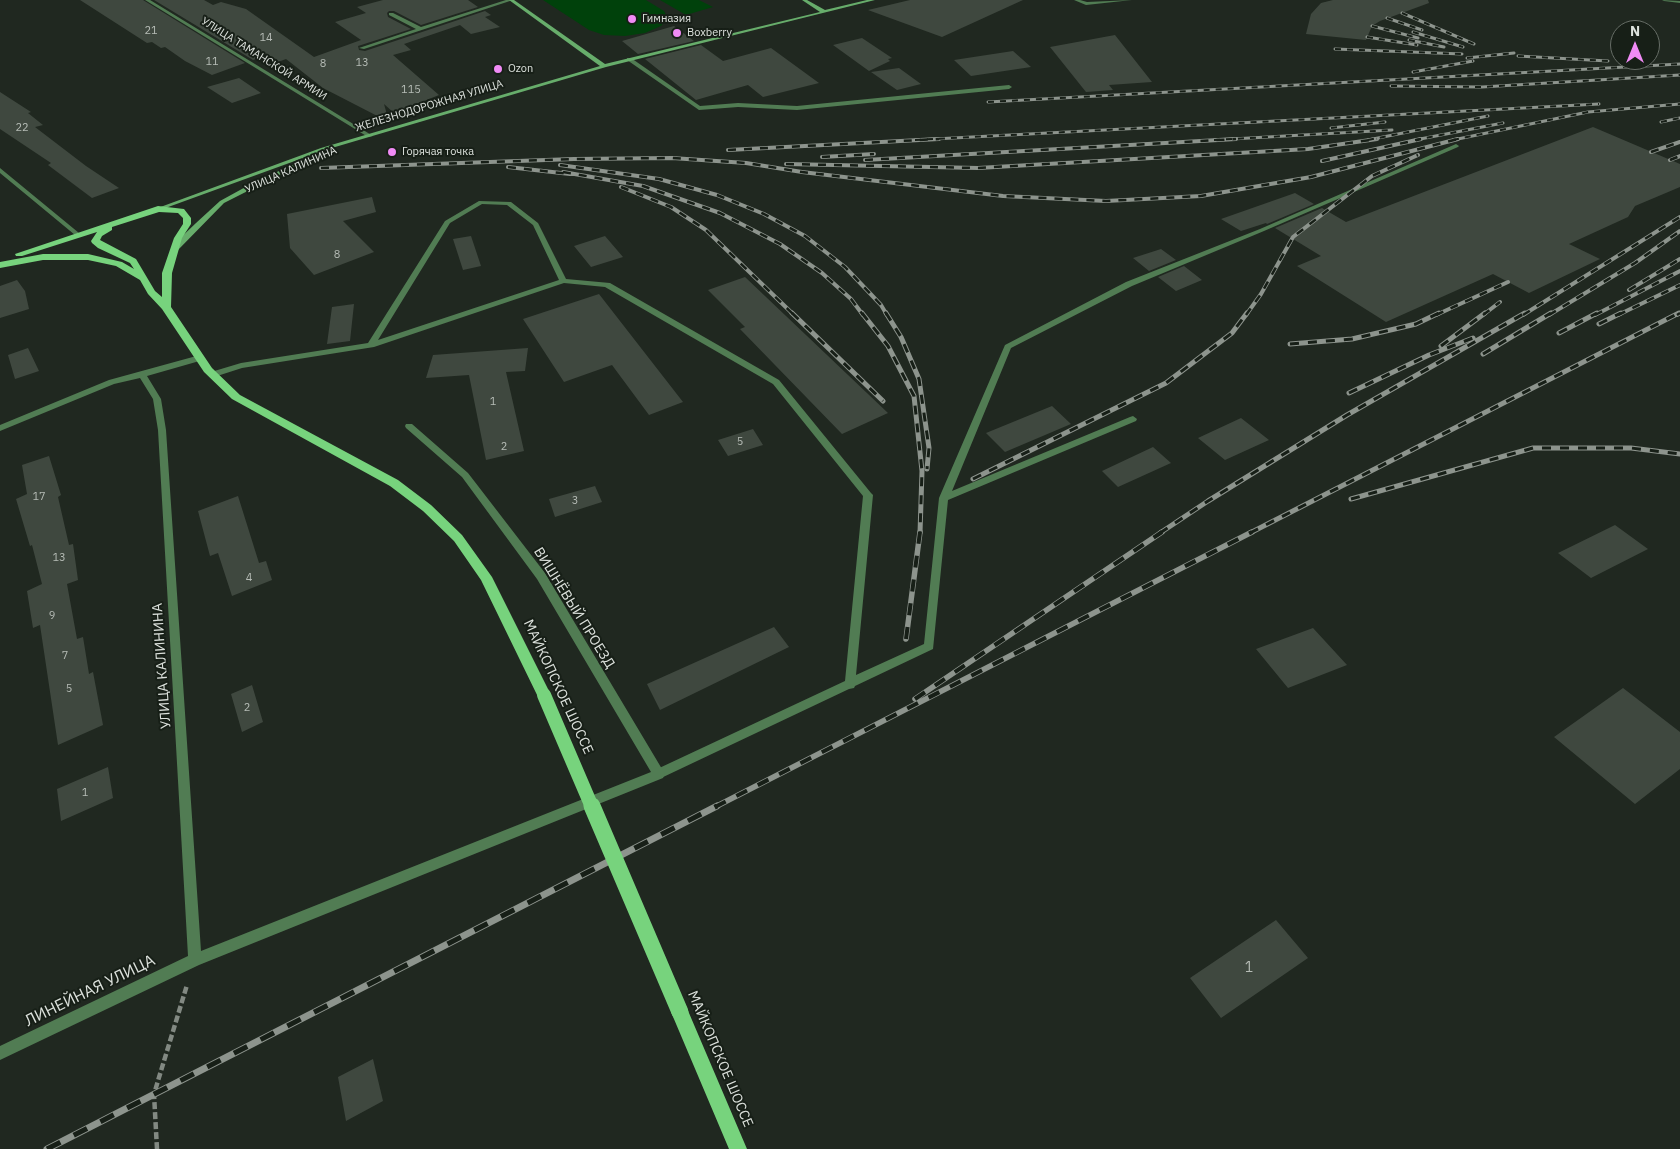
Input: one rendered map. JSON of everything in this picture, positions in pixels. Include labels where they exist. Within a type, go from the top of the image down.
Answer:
[{"type":"main road","points":[[511,0],[604,66]]},
{"type":"main road","points":[[804,0],[827,11]]},
{"type":"main road","points":[[813,0],[827,11]]},
{"type":"main road","name":"ЖЕЛЕЗНОДОРОЖНАЯ УЛИЦА","points":[[0,261],[77,234],[158,209],[324,149],[604,66],[872,0]]},
{"type":"main road","name":"УЛИЦА КАЛИНИНА","points":[[174,248],[210,213],[233,196],[296,165],[369,136]]},
{"type":"main road","points":[[158,209],[182,211],[187,218],[187,224],[174,248],[167,273],[166,307]]},
{"type":"main road","points":[[136,216],[103,231],[97,236],[95,241],[101,246],[133,261],[151,292],[166,307],[200,358]]},
{"type":"main road","points":[[0,265],[43,257],[88,257],[119,264],[143,278]]},
{"type":"main road","name":"МАЙКОПСКОЕ ШОССЕ","points":[[200,358],[236,397],[394,483],[427,508],[458,538],[486,578],[544,695],[738,1149]]},
{"type":"street","name":"УЛИЦА ТАМАНСКОЙ АРМИИ","points":[[146,0],[369,136]]},
{"type":"street","points":[[362,48],[511,0]]},
{"type":"street","points":[[1076,0],[1086,4],[1130,0]]},
{"type":"street","points":[[1664,0],[1680,2]]},
{"type":"street","points":[[391,14],[420,29]]},
{"type":"street","points":[[630,59],[699,108],[738,105],[797,108],[1009,87]]},
{"type":"street","points":[[944,498],[1008,347],[1128,284],[1262,230],[1456,146]]},
{"type":"street","points":[[0,170],[77,234]]},
{"type":"street","points":[[370,345],[447,222],[481,202],[509,203],[536,224],[563,281]]},
{"type":"street","points":[[214,374],[240,366],[370,345],[563,281],[607,285],[776,382],[868,495],[850,685]]},
{"type":"street","points":[[0,428],[112,382],[200,358]]},
{"type":"street","name":"УЛИЦА КАЛИНИНА","points":[[142,375],[157,399],[162,430],[195,960]]},
{"type":"street","points":[[944,498],[1133,419]]},
{"type":"street","name":"ВИШНЁВЫЙ ПРОЕЗД","points":[[409,426],[465,475],[541,576],[659,774]]},
{"type":"street","name":"ЛИНЕЙНАЯ УЛИЦА","points":[[0,1053],[195,960],[659,774],[929,646],[944,498]]},
{"type":"path","points":[[157,1149],[154,1094],[195,960]]},
{"type":"green space","points":[[543,0],[646,0],[664,11],[668,18],[661,26],[645,33],[625,36],[604,35],[589,30]]},
{"type":"green space","points":[[660,0],[699,0],[713,7],[686,15]]},
{"type":"building","points":[[80,0],[143,0],[245,63],[212,75],[185,61],[165,47],[161,48],[152,42],[147,43]]},
{"type":"building","points":[[154,0],[204,0],[213,5],[221,2],[246,9],[314,57],[361,40],[335,22],[366,13],[357,7],[383,0],[468,0],[478,7],[421,25],[394,11],[389,11],[387,13],[388,17],[411,29],[358,46],[359,50],[365,51],[485,11],[491,15],[485,17],[500,27],[471,34],[460,25],[404,44],[411,50],[393,55],[439,95],[394,113],[384,104],[389,122],[323,88],[286,59],[278,62],[269,55],[253,60]]},
{"type":"building","points":[[910,0],[1023,0],[942,37],[868,10]]},
{"type":"building","points":[[1333,0],[1428,0],[1429,3],[1380,21],[1372,26],[1366,40],[1306,34],[1311,14],[1321,3]]},
{"type":"building","points":[[674,26],[694,41],[638,54],[622,41]]},
{"type":"building","points":[[1115,35],[1152,82],[1109,85],[1113,90],[1086,92],[1050,47]]},
{"type":"building","points":[[862,38],[892,58],[888,59],[890,61],[869,71],[833,45]]},
{"type":"building","points":[[701,45],[723,61],[771,48],[819,83],[763,97],[748,85],[696,100],[645,59]]},
{"type":"building","points":[[1013,51],[1031,67],[971,76],[954,60]]},
{"type":"building","points":[[899,68],[921,84],[897,90],[871,72]]},
{"type":"building","points":[[239,78],[261,93],[232,103],[207,87]]},
{"type":"building","points":[[0,92],[31,112],[28,113],[43,125],[35,127],[86,166],[119,188],[92,198],[48,165],[51,163],[0,129]]},
{"type":"building","points":[[1593,127],[1680,164],[1680,187],[1635,206],[1628,217],[1569,244],[1600,259],[1529,293],[1493,274],[1386,322],[1297,266],[1321,256],[1275,228],[1322,208],[1346,222]]},
{"type":"building","points":[[1295,193],[1314,204],[1267,224],[1241,231],[1221,219]]},
{"type":"building","points":[[372,197],[376,212],[343,221],[374,252],[314,275],[290,248],[287,214]]},
{"type":"building","points":[[471,236],[481,266],[463,270],[453,239]]},
{"type":"building","points":[[605,236],[623,257],[591,267],[574,246]]},
{"type":"building","points":[[1161,249],[1176,260],[1149,271],[1133,258]]},
{"type":"building","points":[[1184,266],[1202,280],[1176,291],[1158,277]]},
{"type":"building","points":[[745,277],[888,413],[842,434],[740,329],[745,327],[708,290]]},
{"type":"building","points":[[17,280],[25,291],[29,309],[0,318],[0,286]]},
{"type":"building","points":[[599,294],[683,402],[649,415],[612,365],[564,382],[523,319]]},
{"type":"building","points":[[354,304],[350,341],[327,344],[332,307]]},
{"type":"building","points":[[28,348],[39,371],[15,379],[8,355]]},
{"type":"building","points":[[528,348],[525,371],[506,372],[524,451],[486,460],[469,375],[426,378],[433,355]]},
{"type":"building","points":[[1052,406],[1071,424],[1005,452],[986,433]]},
{"type":"building","points":[[1241,418],[1269,440],[1225,460],[1198,438]]},
{"type":"building","points":[[753,429],[763,445],[728,456],[718,440]]},
{"type":"building","points":[[1153,447],[1171,463],[1118,487],[1102,471]]},
{"type":"building","points":[[49,456],[61,495],[58,497],[69,545],[73,544],[78,580],[67,584],[77,639],[83,637],[89,674],[93,672],[103,725],[58,745],[40,625],[33,628],[27,591],[42,584],[32,545],[30,546],[16,499],[27,494],[22,465]]},
{"type":"building","points":[[595,486],[602,502],[555,517],[549,499]]},
{"type":"building","points":[[238,496],[259,563],[266,561],[272,580],[232,596],[218,553],[210,556],[198,511]]},
{"type":"building","points":[[1615,525],[1648,549],[1591,578],[1558,553]]},
{"type":"building","points":[[774,627],[789,647],[660,710],[647,684]]},
{"type":"building","points":[[1313,628],[1347,665],[1288,688],[1256,649]]},
{"type":"building","points":[[252,685],[263,722],[242,732],[231,694]]},
{"type":"building","points":[[1623,688],[1680,732],[1680,769],[1635,804],[1554,737]]},
{"type":"building","points":[[108,767],[113,798],[61,821],[57,789]]},
{"type":"building","points":[[1276,920],[1308,958],[1221,1018],[1190,978]]},
{"type":"building","points":[[373,1059],[383,1101],[346,1121],[338,1077]]},
{"type":"railway","points":[[1402,13],[1474,44]]},
{"type":"railway","points":[[1387,18],[1422,30]]},
{"type":"railway","points":[[1372,26],[1418,38]]},
{"type":"railway","points":[[1413,32],[1463,47]]},
{"type":"railway","points":[[1367,37],[1417,45]]},
{"type":"railway","points":[[1409,40],[1444,47]]},
{"type":"railway","points":[[1335,49],[1462,54]]},
{"type":"railway","points":[[1467,58],[1514,53]]},
{"type":"railway","points":[[1518,56],[1608,61]]},
{"type":"railway","points":[[1413,72],[1473,61]]},
{"type":"railway","points":[[988,102],[1680,64]]},
{"type":"railway","points":[[1391,86],[1482,87],[1680,75]]},
{"type":"railway","points":[[915,140],[1599,104]]},
{"type":"railway","points":[[1453,140],[1588,112],[1680,104]]},
{"type":"railway","points":[[1368,140],[1488,116]]},
{"type":"railway","points":[[1661,122],[1680,118]]},
{"type":"railway","points":[[1331,128],[1385,122]]},
{"type":"railway","points":[[1415,140],[1503,123]]},
{"type":"railway","points":[[1214,140],[1392,130]]},
{"type":"railway","points":[[728,150],[939,139]]},
{"type":"railway","points":[[865,160],[1236,139]]},
{"type":"railway","points":[[786,164],[978,168],[1308,149],[1377,139]]},
{"type":"railway","points":[[1322,161],[1421,139]]},
{"type":"railway","points":[[321,168],[574,159],[672,158],[746,163],[802,172],[1003,196],[1106,201],[1201,196],[1311,177],[1458,139]]},
{"type":"railway","points":[[1651,152],[1680,142]]},
{"type":"railway","points":[[822,157],[874,154]]},
{"type":"railway","points":[[1246,315],[1261,294],[1293,237],[1372,176],[1418,155]]},
{"type":"railway","points":[[1670,160],[1680,156]]},
{"type":"railway","points":[[560,165],[659,179],[717,195],[764,214],[805,236],[845,267],[881,305],[887,315]]},
{"type":"railway","points":[[508,167],[570,174]]},
{"type":"railway","points":[[563,172],[643,186],[720,213],[780,244],[822,273],[851,299],[863,315]]},
{"type":"railway","points":[[621,187],[671,207],[706,230],[794,315]]},
{"type":"railway","points":[[1523,315],[1680,217]]},
{"type":"railway","points":[[1549,315],[1635,263],[1680,231]]},
{"type":"railway","points":[[1629,290],[1680,259]]},
{"type":"railway","points":[[1595,315],[1680,271]]},
{"type":"railway","points":[[1436,315],[1508,282]]},
{"type":"railway","points":[[1618,315],[1680,285]]},
{"type":"railway","points":[[1483,315],[1500,302]]},
{"type":"railway","points":[[792,313],[883,401]]},
{"type":"railway","points":[[862,313],[888,346],[914,396],[922,471],[920,533]]},
{"type":"railway","points":[[886,313],[901,337],[919,379],[929,448],[927,469]]},
{"type":"railway","points":[[973,479],[1166,383],[1232,333],[1247,313]]},
{"type":"railway","points":[[1290,344],[1352,339],[1416,324],[1439,313]]},
{"type":"railway","points":[[1441,346],[1485,313]]},
{"type":"railway","points":[[1160,533],[1347,415],[1525,313]]},
{"type":"railway","points":[[1483,354],[1551,313]]},
{"type":"railway","points":[[1559,333],[1597,313]]},
{"type":"railway","points":[[1599,324],[1621,313]]},
{"type":"railway","points":[[1250,533],[1679,313]]},
{"type":"railway","points":[[1349,393],[1429,355],[1473,338]]},
{"type":"railway","points":[[1351,499],[1533,448],[1631,448],[1680,454]]},
{"type":"railway","points":[[906,639],[920,532]]},
{"type":"railway","points":[[915,699],[1162,532]]},
{"type":"railway","points":[[715,807],[1252,532]]},
{"type":"railway","points":[[47,1149],[717,806]]},
{"type":"place","name":"Гимназия","points":[[632,19]]},
{"type":"place","name":"Boxberry","points":[[677,33]]},
{"type":"place","name":"Ozon","points":[[498,69]]},
{"type":"place","name":"Горячая точка","points":[[392,152]]}]
